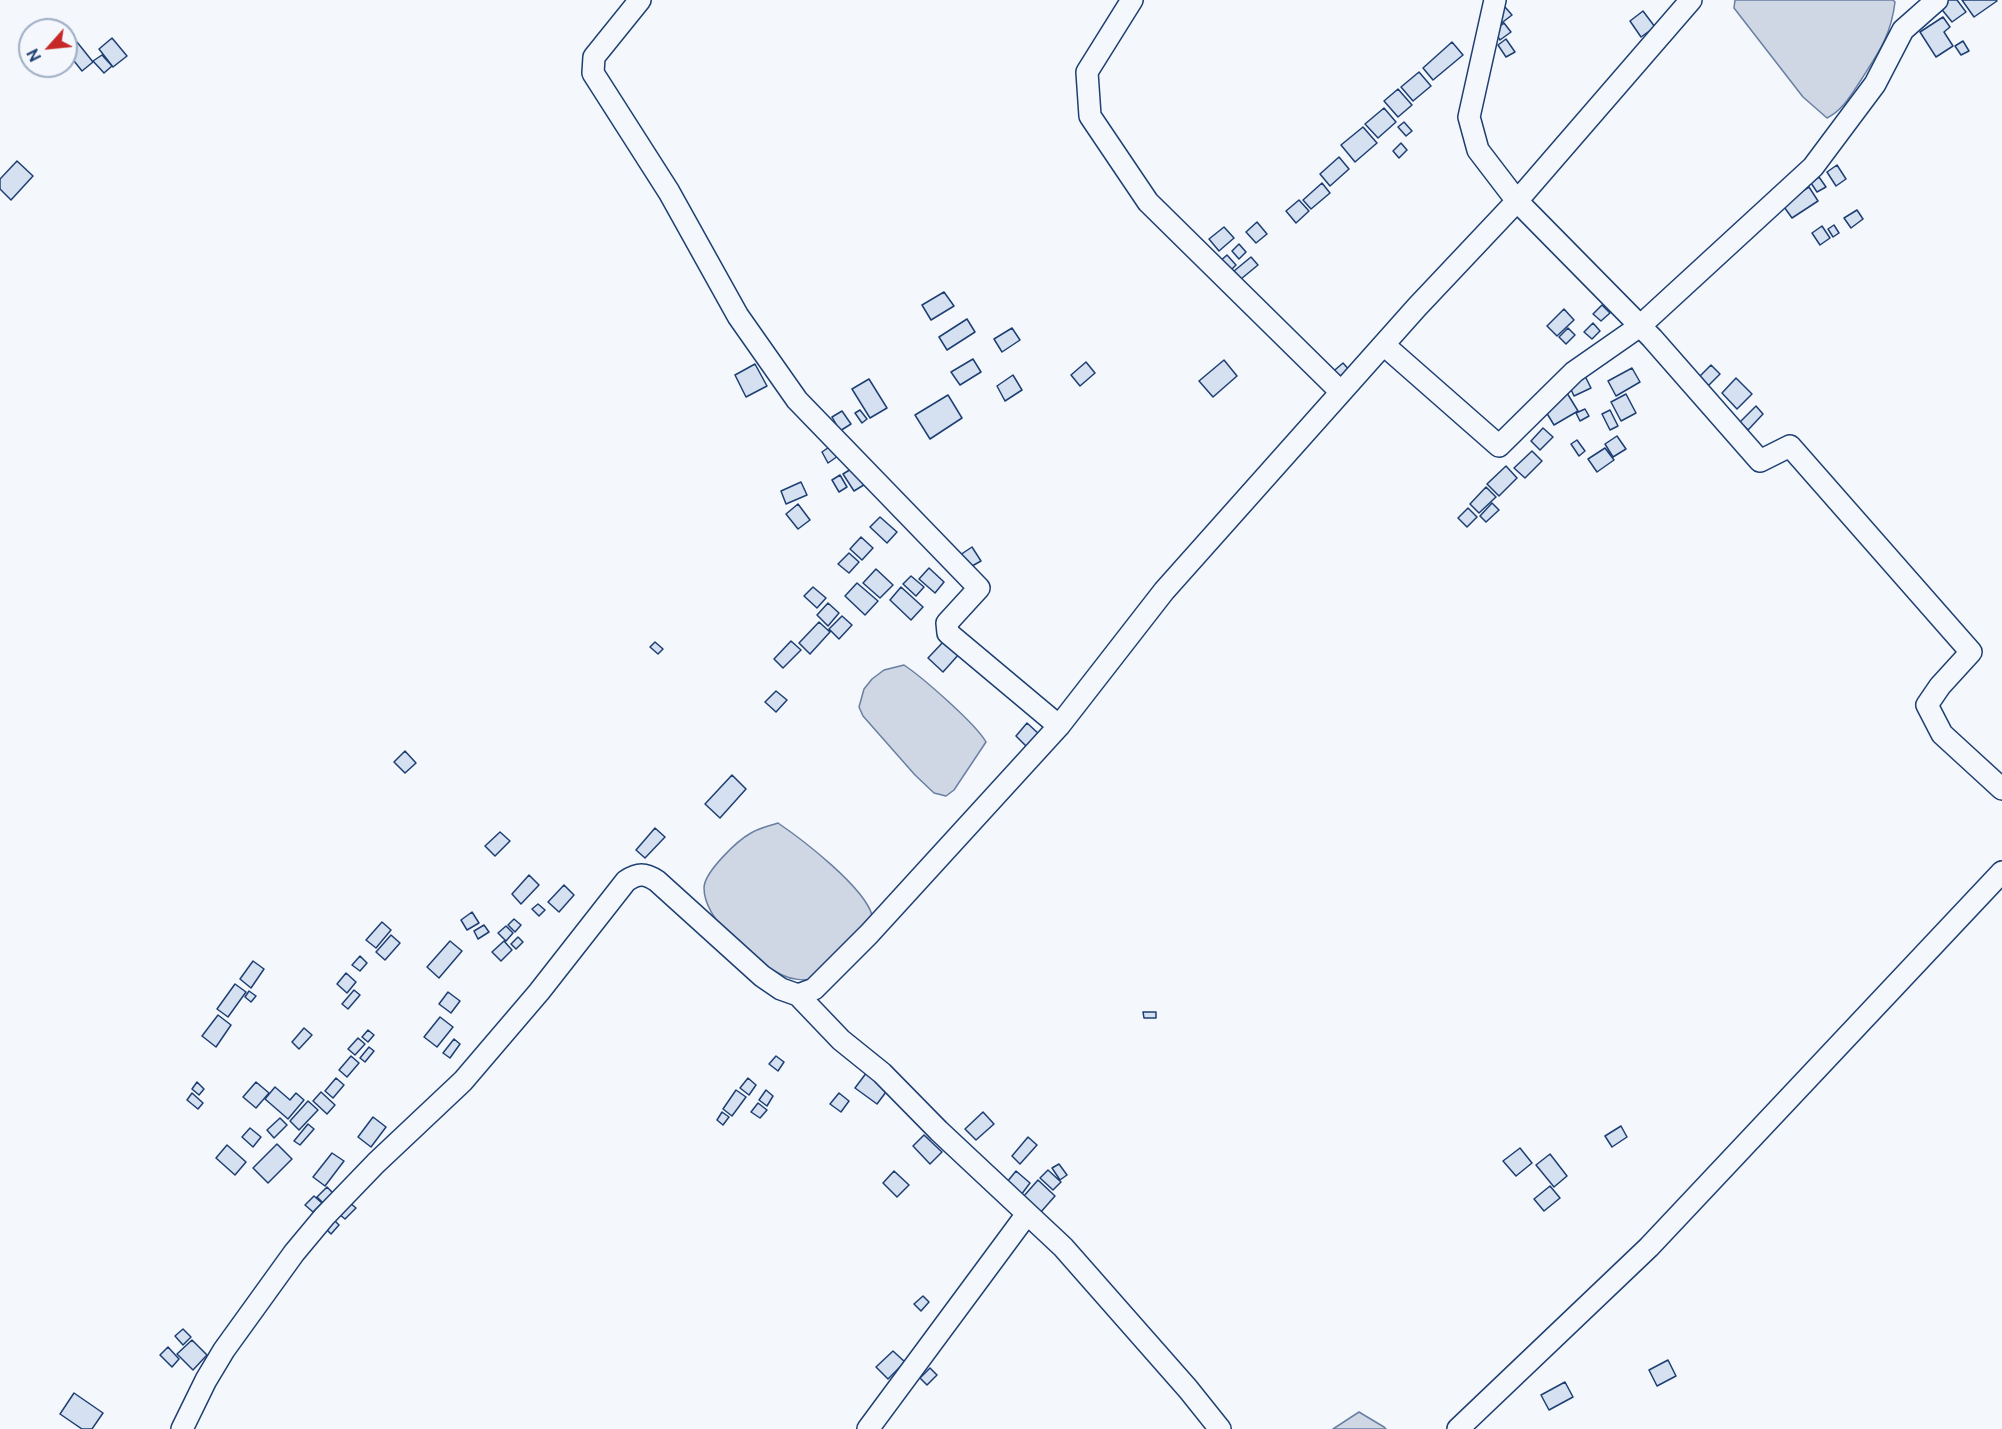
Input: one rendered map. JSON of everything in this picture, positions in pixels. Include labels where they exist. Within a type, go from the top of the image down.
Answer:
[{"type":"street","points":[[640,0],[594,57],[593,73],[669,192],[738,316],[797,400],[979,588],[947,623],[948,633],[1059,726]]},
{"type":"street","points":[[1132,0],[1087,72],[1090,116],[1148,202],[1341,392]]},
{"type":"street","points":[[1495,0],[1469,117],[1478,150],[1517,201],[1640,326],[1760,461],[1790,446],[1971,652],[1940,686],[1927,705],[1942,734],[2002,789]]},
{"type":"street","points":[[798,995],[814,989],[869,934],[1059,726],[1164,591],[1341,392],[1517,201],[1691,0]]},
{"type":"street","points":[[1384,345],[1499,446],[1574,372],[1640,326],[1813,166],[1875,84],[1903,30],[1937,0]]},
{"type":"street","points":[[1458,1429],[1649,1247],[2002,872]]},
{"type":"street","points":[[182,1429],[206,1380],[224,1350],[294,1253],[324,1217],[376,1162],[463,1081],[539,992],[626,881],[635,874],[646,874],[657,881],[762,976],[781,989],[798,995],[841,1041],[882,1073],[939,1131],[1063,1247],[1188,1389],[1220,1429]]},
{"type":"street","points":[[868,1429],[1027,1214]]},
{"type":"shaded area","points":[[1735,0],[1893,0],[1895,2],[1887,35],[1878,52],[1846,102],[1827,118],[1803,97],[1734,8]]},
{"type":"shaded area","points":[[904,665],[960,713],[986,742],[954,790],[946,796],[934,793],[915,775],[863,716],[859,707],[864,689],[872,679],[884,670]]},
{"type":"shaded area","points":[[778,823],[817,852],[845,878],[867,904],[872,915],[814,980],[786,977],[758,961],[722,927],[706,901],[705,881],[715,865],[738,842],[751,833]]},
{"type":"shaded area","points":[[1359,1412],[1384,1427],[1386,1429],[1333,1429]]},
{"type":"building","points":[[1947,0],[1957,0],[1966,12],[1952,22],[1939,6]]},
{"type":"building","points":[[1962,0],[1996,0],[1997,1],[1974,17]]},
{"type":"building","points":[[1505,7],[1512,15],[1499,25],[1493,16]]},
{"type":"building","points":[[1643,11],[1655,27],[1641,37],[1630,21]]},
{"type":"building","points":[[1943,17],[1950,27],[1944,32],[1953,46],[1936,57],[1920,32]]},
{"type":"building","points":[[1504,23],[1511,32],[1500,40],[1494,31]]},
{"type":"building","points":[[112,38],[127,56],[113,67],[99,49]]},
{"type":"building","points":[[1506,39],[1515,52],[1506,57],[1498,45]]},
{"type":"building","points":[[1963,41],[1969,51],[1961,55],[1955,46]]},
{"type":"building","points":[[1452,42],[1463,55],[1433,80],[1423,68]]},
{"type":"building","points":[[78,43],[93,62],[82,71],[78,66]]},
{"type":"building","points":[[102,55],[112,66],[104,73],[93,61]]},
{"type":"building","points":[[1419,72],[1431,86],[1413,101],[1401,87]]},
{"type":"building","points":[[1398,89],[1412,105],[1398,117],[1384,101]]},
{"type":"building","points":[[1384,108],[1396,122],[1378,138],[1365,124]]},
{"type":"building","points":[[1404,122],[1412,131],[1406,136],[1398,127]]},
{"type":"building","points":[[1363,127],[1377,143],[1355,162],[1341,145]]},
{"type":"building","points":[[1401,143],[1407,150],[1399,158],[1393,151]]},
{"type":"building","points":[[1339,157],[1349,169],[1330,186],[1320,174]]},
{"type":"building","points":[[17,161],[33,176],[11,200],[0,189],[0,179]]},
{"type":"building","points":[[1837,165],[1846,179],[1836,186],[1827,172]]},
{"type":"building","points":[[1819,177],[1826,187],[1817,192],[1811,183]]},
{"type":"building","points":[[1322,183],[1330,193],[1311,209],[1303,200]]},
{"type":"building","points":[[1809,187],[1818,201],[1792,218],[1782,204]]},
{"type":"building","points":[[1299,200],[1309,211],[1296,223],[1286,211]]},
{"type":"building","points":[[1857,210],[1863,219],[1851,228],[1844,218]]},
{"type":"building","points":[[1257,222],[1267,234],[1256,243],[1246,232]]},
{"type":"building","points":[[1834,225],[1839,233],[1833,237],[1828,229]]},
{"type":"building","points":[[1822,226],[1830,238],[1820,245],[1812,233]]},
{"type":"building","points":[[1224,227],[1234,238],[1219,251],[1209,239]]},
{"type":"building","points":[[1239,244],[1246,252],[1239,259],[1232,251]]},
{"type":"building","points":[[1227,255],[1236,265],[1227,274],[1218,263]]},
{"type":"building","points":[[1251,257],[1258,265],[1241,279],[1234,271]]},
{"type":"building","points":[[944,292],[954,306],[931,320],[922,305]]},
{"type":"building","points":[[1602,305],[1610,313],[1601,321],[1593,314]]},
{"type":"building","points":[[1564,309],[1574,320],[1557,336],[1547,326]]},
{"type":"building","points":[[967,319],[975,332],[947,350],[939,337]]},
{"type":"building","points":[[1593,323],[1600,331],[1592,339],[1584,332]]},
{"type":"building","points":[[1012,328],[1020,340],[1002,352],[994,339]]},
{"type":"building","points":[[1568,328],[1575,335],[1566,344],[1559,337]]},
{"type":"building","points":[[973,359],[981,372],[960,385],[951,372]]},
{"type":"building","points":[[1224,360],[1237,376],[1213,397],[1199,381]]},
{"type":"building","points":[[1086,362],[1095,373],[1080,386],[1071,375]]},
{"type":"building","points":[[1343,363],[1352,373],[1337,385],[1329,375]]},
{"type":"building","points":[[755,364],[767,386],[746,397],[735,375]]},
{"type":"building","points":[[1711,365],[1720,374],[1708,386],[1699,377]]},
{"type":"building","points":[[1632,368],[1640,382],[1616,396],[1608,381]]},
{"type":"building","points":[[1584,374],[1591,388],[1574,396],[1568,383]]},
{"type":"building","points":[[1013,375],[1022,390],[1005,401],[997,386]]},
{"type":"building","points":[[1736,378],[1752,394],[1737,409],[1722,393]]},
{"type":"building","points":[[869,379],[887,408],[870,418],[852,389]]},
{"type":"building","points":[[1567,393],[1578,411],[1554,425],[1543,407]]},
{"type":"building","points":[[1626,394],[1636,413],[1621,421],[1611,402]]},
{"type":"building","points":[[948,395],[962,418],[930,439],[915,415]]},
{"type":"building","points":[[1756,406],[1763,414],[1748,430],[1740,422]]},
{"type":"building","points":[[1585,409],[1589,416],[1580,421],[1576,413]]},
{"type":"building","points":[[860,410],[867,419],[862,423],[855,413]]},
{"type":"building","points":[[1610,410],[1618,426],[1610,430],[1602,414]]},
{"type":"building","points":[[842,411],[851,424],[840,431],[832,417]]},
{"type":"building","points":[[1543,428],[1553,437],[1540,450],[1531,441]]},
{"type":"building","points":[[1617,436],[1626,449],[1613,457],[1605,444]]},
{"type":"building","points":[[1577,440],[1585,451],[1579,456],[1571,444]]},
{"type":"building","points":[[832,445],[838,456],[828,463],[822,452]]},
{"type":"building","points":[[1605,448],[1614,460],[1597,472],[1588,459]]},
{"type":"building","points":[[1532,451],[1542,461],[1525,478],[1514,468]]},
{"type":"building","points":[[856,466],[867,483],[854,491],[843,474]]},
{"type":"building","points":[[1506,466],[1517,478],[1499,496],[1487,484]]},
{"type":"building","points":[[840,475],[847,487],[839,492],[832,480]]},
{"type":"building","points":[[801,482],[807,495],[786,504],[781,491]]},
{"type":"building","points":[[1486,487],[1496,497],[1479,513],[1470,504]]},
{"type":"building","points":[[1492,503],[1499,510],[1486,522],[1480,516]]},
{"type":"building","points":[[798,504],[810,520],[798,529],[786,514]]},
{"type":"building","points":[[1468,508],[1477,517],[1467,527],[1458,518]]},
{"type":"building","points":[[880,517],[897,532],[887,543],[870,527]]},
{"type":"building","points":[[861,537],[873,548],[862,560],[850,549]]},
{"type":"building","points":[[972,547],[981,561],[965,570],[957,557]]},
{"type":"building","points":[[849,553],[859,562],[849,573],[838,564]]},
{"type":"building","points":[[929,568],[944,582],[935,593],[919,579]]},
{"type":"building","points":[[876,569],[893,585],[880,598],[863,583]]},
{"type":"building","points":[[911,576],[924,587],[916,596],[903,584]]},
{"type":"building","points":[[857,583],[878,601],[865,615],[845,596]]},
{"type":"building","points":[[813,587],[826,598],[817,608],[804,596]]},
{"type":"building","points":[[901,587],[923,607],[911,620],[890,600]]},
{"type":"building","points":[[828,603],[839,613],[828,626],[817,615]]},
{"type":"building","points":[[842,616],[852,625],[839,639],[829,629]]},
{"type":"building","points":[[819,622],[830,632],[810,654],[799,643]]},
{"type":"building","points":[[945,640],[960,653],[943,672],[928,658]]},
{"type":"building","points":[[791,641],[801,650],[783,668],[774,659]]},
{"type":"building","points":[[655,642],[663,649],[658,654],[650,647]]},
{"type":"building","points":[[776,691],[787,700],[776,712],[765,702]]},
{"type":"building","points":[[1027,723],[1039,734],[1027,747],[1016,736]]},
{"type":"building","points":[[405,751],[416,763],[405,773],[394,762]]},
{"type":"building","points":[[732,775],[746,789],[720,818],[705,804]]},
{"type":"building","points":[[655,828],[665,837],[645,858],[636,850]]},
{"type":"building","points":[[500,832],[510,841],[495,856],[485,846]]},
{"type":"building","points":[[529,875],[539,885],[521,904],[512,894]]},
{"type":"building","points":[[564,885],[574,895],[559,912],[548,902]]},
{"type":"building","points":[[538,904],[545,910],[539,916],[532,909]]},
{"type":"building","points":[[472,912],[479,923],[467,930],[461,920]]},
{"type":"building","points":[[514,919],[521,925],[515,932],[508,925]]},
{"type":"building","points":[[382,922],[391,930],[376,948],[366,940]]},
{"type":"building","points":[[484,925],[489,932],[478,939],[474,931]]},
{"type":"building","points":[[506,926],[513,933],[506,941],[498,933]]},
{"type":"building","points":[[391,935],[400,943],[385,960],[376,952]]},
{"type":"building","points":[[518,937],[523,942],[516,949],[511,944]]},
{"type":"building","points":[[450,941],[462,951],[439,978],[427,967]]},
{"type":"building","points":[[504,941],[512,950],[501,961],[492,952]]},
{"type":"building","points":[[360,956],[367,963],[360,971],[352,965]]},
{"type":"building","points":[[253,961],[264,969],[251,988],[240,979]]},
{"type":"building","points":[[346,973],[356,982],[347,993],[337,984]]},
{"type":"building","points":[[235,984],[246,992],[228,1017],[217,1009]]},
{"type":"building","points":[[354,990],[360,995],[348,1009],[342,1004]]},
{"type":"building","points":[[249,991],[256,996],[251,1002],[245,997]]},
{"type":"building","points":[[448,992],[460,1001],[451,1013],[439,1004]]},
{"type":"building","points":[[1143,1012],[1156,1012],[1156,1018],[1144,1018]]},
{"type":"building","points":[[218,1015],[231,1025],[216,1047],[202,1036]]},
{"type":"building","points":[[440,1017],[453,1027],[437,1047],[424,1037]]},
{"type":"building","points":[[304,1028],[312,1035],[299,1049],[292,1042]]},
{"type":"building","points":[[368,1030],[374,1035],[368,1042],[362,1037]]},
{"type":"building","points":[[358,1038],[365,1044],[355,1055],[348,1049]]},
{"type":"building","points":[[454,1039],[460,1044],[450,1058],[443,1053]]},
{"type":"building","points":[[369,1047],[374,1051],[365,1062],[360,1058]]},
{"type":"building","points":[[351,1056],[359,1063],[347,1077],[339,1070]]},
{"type":"building","points":[[776,1056],[784,1062],[778,1071],[769,1064]]},
{"type":"building","points":[[867,1072],[889,1088],[877,1104],[855,1088]]},
{"type":"building","points":[[336,1078],[344,1085],[333,1098],[325,1091]]},
{"type":"building","points":[[748,1078],[756,1085],[749,1095],[740,1088]]},
{"type":"building","points":[[197,1082],[204,1089],[199,1095],[192,1089]]},
{"type":"building","points":[[256,1082],[269,1093],[256,1108],[243,1097]]},
{"type":"building","points":[[275,1087],[290,1100],[296,1093],[304,1100],[288,1119],[265,1099]]},
{"type":"building","points":[[736,1090],[746,1097],[732,1116],[723,1109]]},
{"type":"building","points":[[766,1090],[773,1096],[767,1106],[759,1100]]},
{"type":"building","points":[[321,1092],[335,1105],[327,1114],[313,1101]]},
{"type":"building","points":[[192,1093],[203,1103],[198,1109],[187,1100]]},
{"type":"building","points":[[839,1093],[849,1101],[841,1112],[830,1104]]},
{"type":"building","points":[[308,1101],[318,1110],[299,1130],[290,1121]]},
{"type":"building","points":[[758,1103],[767,1110],[760,1118],[751,1112]]},
{"type":"building","points":[[722,1112],[729,1117],[723,1125],[717,1120]]},
{"type":"building","points":[[983,1112],[994,1124],[976,1140],[965,1129]]},
{"type":"building","points":[[373,1117],[386,1127],[371,1147],[358,1137]]},
{"type":"building","points":[[280,1118],[287,1125],[274,1138],[267,1130]]},
{"type":"building","points":[[308,1124],[314,1129],[300,1145],[294,1141]]},
{"type":"building","points":[[1621,1126],[1627,1137],[1612,1147],[1605,1136]]},
{"type":"building","points":[[250,1128],[261,1137],[253,1147],[242,1137]]},
{"type":"building","points":[[924,1135],[942,1152],[930,1164],[913,1146]]},
{"type":"building","points":[[1028,1137],[1037,1145],[1020,1164],[1012,1156]]},
{"type":"building","points":[[277,1144],[292,1159],[268,1183],[253,1168]]},
{"type":"building","points":[[227,1145],[246,1162],[235,1175],[216,1158]]},
{"type":"building","points":[[1520,1148],[1532,1163],[1516,1176],[1503,1161]]},
{"type":"building","points":[[332,1153],[344,1161],[325,1186],[313,1177]]},
{"type":"building","points":[[1550,1154],[1567,1176],[1554,1187],[1536,1165]]},
{"type":"building","points":[[1059,1164],[1067,1175],[1060,1180],[1052,1168]]},
{"type":"building","points":[[1048,1170],[1061,1182],[1053,1190],[1040,1178]]},
{"type":"building","points":[[894,1171],[909,1185],[897,1197],[883,1183]]},
{"type":"building","points":[[1016,1171],[1030,1183],[1021,1195],[1007,1182]]},
{"type":"building","points":[[1038,1180],[1055,1196],[1040,1213],[1023,1197]]},
{"type":"building","points":[[1550,1186],[1560,1198],[1544,1211],[1534,1199]]},
{"type":"building","points":[[327,1187],[334,1194],[324,1204],[317,1197]]},
{"type":"building","points":[[314,1196],[322,1203],[313,1212],[305,1205]]},
{"type":"building","points":[[350,1203],[356,1208],[345,1219],[339,1214]]},
{"type":"building","points":[[331,1217],[339,1225],[331,1234],[323,1226]]},
{"type":"building","points":[[923,1296],[929,1302],[921,1311],[914,1304]]},
{"type":"building","points":[[183,1329],[191,1337],[183,1345],[175,1336]]},
{"type":"building","points":[[192,1340],[207,1355],[193,1370],[177,1354]]},
{"type":"building","points":[[168,1347],[179,1359],[172,1367],[160,1355]]},
{"type":"building","points":[[893,1351],[905,1362],[888,1379],[876,1367]]},
{"type":"building","points":[[1668,1360],[1676,1376],[1657,1386],[1649,1370]]},
{"type":"building","points":[[930,1368],[937,1375],[927,1385],[920,1378]]},
{"type":"building","points":[[1565,1382],[1573,1397],[1549,1410],[1541,1395]]},
{"type":"building","points":[[74,1393],[103,1413],[92,1429],[82,1429],[60,1414]]}]
